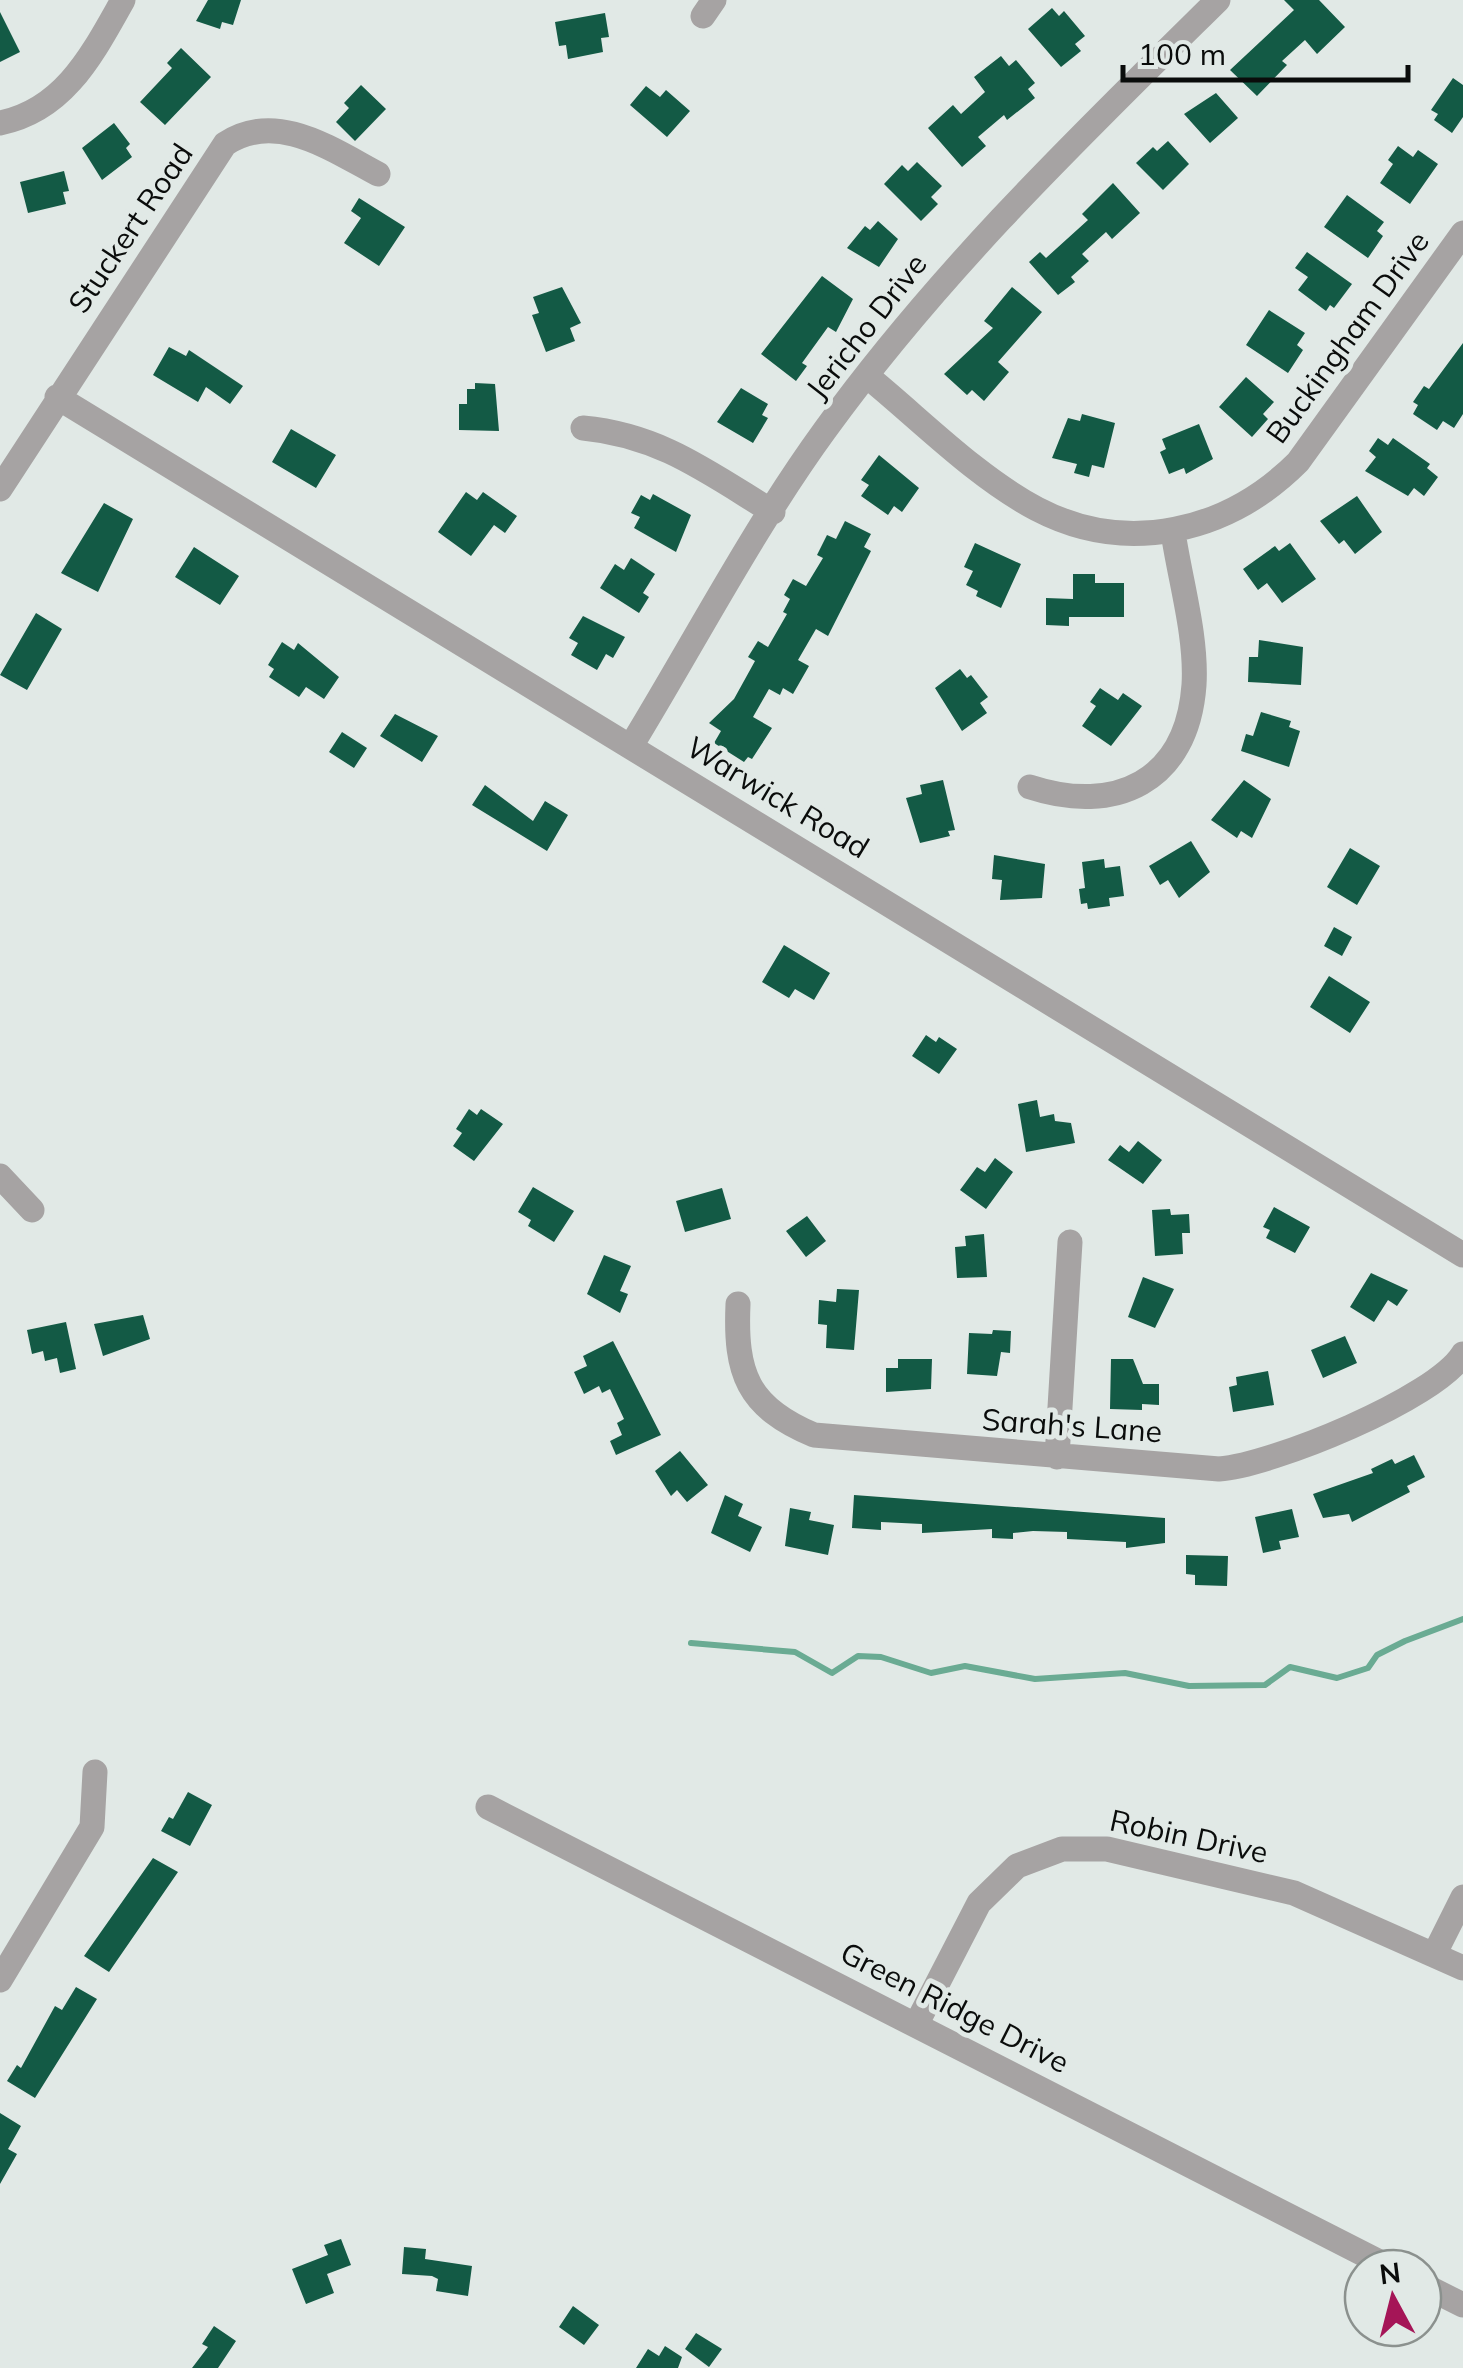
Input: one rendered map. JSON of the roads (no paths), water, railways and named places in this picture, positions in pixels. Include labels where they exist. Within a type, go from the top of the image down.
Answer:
[{"type":"street","points":[[0,123],[50,101],[73,81],[123,0]]},
{"type":"street","name":"Jericho Drive","points":[[631,746],[824,431],[867,376],[984,232],[1218,0]]},
{"type":"street","name":"Stuckert Road","points":[[0,489],[57,396],[225,144],[244,131],[280,130],[312,139],[378,174]]},
{"type":"street","name":"Buckingham Drive","points":[[867,376],[1034,507],[1090,528],[1173,532],[1234,510],[1268,490],[1298,462],[1463,234]]},
{"type":"street","name":"Warwick Road","points":[[57,396],[1463,1255]]},
{"type":"street","points":[[584,428],[623,432],[662,444],[773,512]]},
{"type":"street","points":[[1030,788],[1086,800],[1132,790],[1158,769],[1182,732],[1194,684],[1173,532]]},
{"type":"street","points":[[0,1176],[32,1210]]},
{"type":"street","points":[[1057,1457],[1070,1242]]},
{"type":"street","name":"Sarah's Lane","points":[[738,1304],[736,1350],[741,1367],[757,1398],[790,1425],[843,1440],[1219,1469],[1257,1464],[1419,1394],[1463,1354]]},
{"type":"street","points":[[0,1980],[92,1827],[95,1772]]},
{"type":"street","name":"Green Ridge Drive","points":[[488,1806],[1351,2248]]},
{"type":"street","name":"Robin Drive","points":[[917,2024],[979,1903],[1017,1866],[1062,1849],[1106,1849],[1294,1893],[1463,1968]]},
{"type":"street","points":[[1434,1955],[1463,1896]]},
{"type":"waterway","points":[[691,1643],[795,1652],[832,1673],[858,1656],[881,1657],[931,1673],[965,1666],[1035,1679],[1125,1673],[1189,1686],[1265,1685],[1290,1667],[1337,1678],[1368,1668],[1377,1655],[1463,1619]]}]
